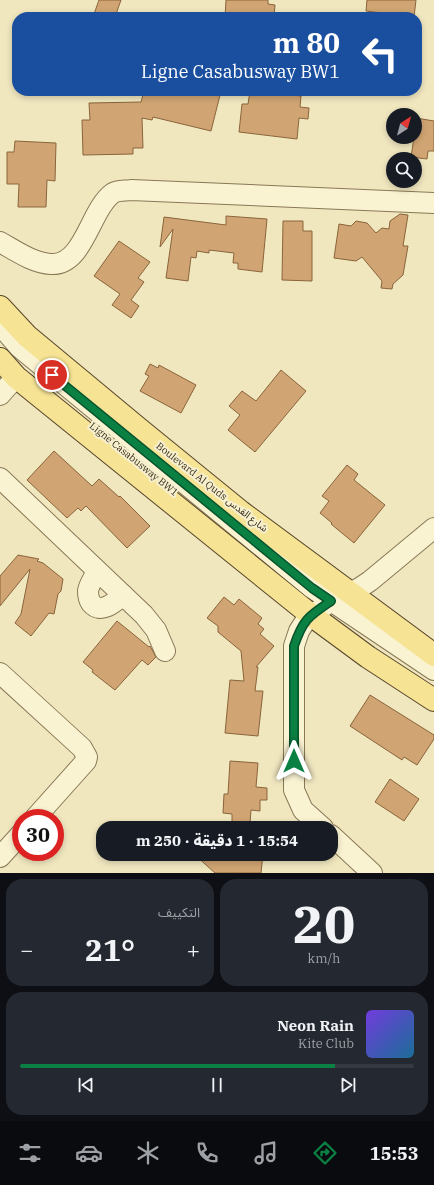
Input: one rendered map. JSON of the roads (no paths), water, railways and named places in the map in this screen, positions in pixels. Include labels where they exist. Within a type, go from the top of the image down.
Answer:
[{"type":"main road","name":"Boulevard Al Quds شارع القدس","points":[[0,307],[27,336],[241,512],[329,603],[368,657],[434,700]]},
{"type":"main road","name":"Boulevard Al Quds شارع القدس","points":[[0,360],[16,377],[329,603],[434,654]]},
{"type":"street","points":[[0,242],[37,261],[51,264],[64,262],[74,252],[102,205],[112,193],[117,191],[131,190],[434,203]]},
{"type":"street","name":"Ligne Casabusway BW1","points":[[0,325],[19,347],[329,603],[434,676]]},
{"type":"street","name":"Ligne Casabusway BW1","points":[[0,342],[31,376],[304,594],[329,603],[434,670]]},
{"type":"street","points":[[0,395],[16,377]]},
{"type":"street","points":[[0,478],[150,622],[161,639],[165,651]]},
{"type":"street","points":[[315,821],[303,810],[294,790],[294,646],[299,631],[306,620],[329,603],[358,589],[370,581],[434,528]]},
{"type":"street","points":[[97,571],[88,592],[89,600],[93,605],[98,608],[105,608],[113,604],[123,595]]},
{"type":"street","points":[[0,673],[82,748],[87,758],[86,761],[43,809]]},
{"type":"street","points":[[338,842],[372,873]]},
{"type":"street","points":[[0,857],[12,844]]}]
